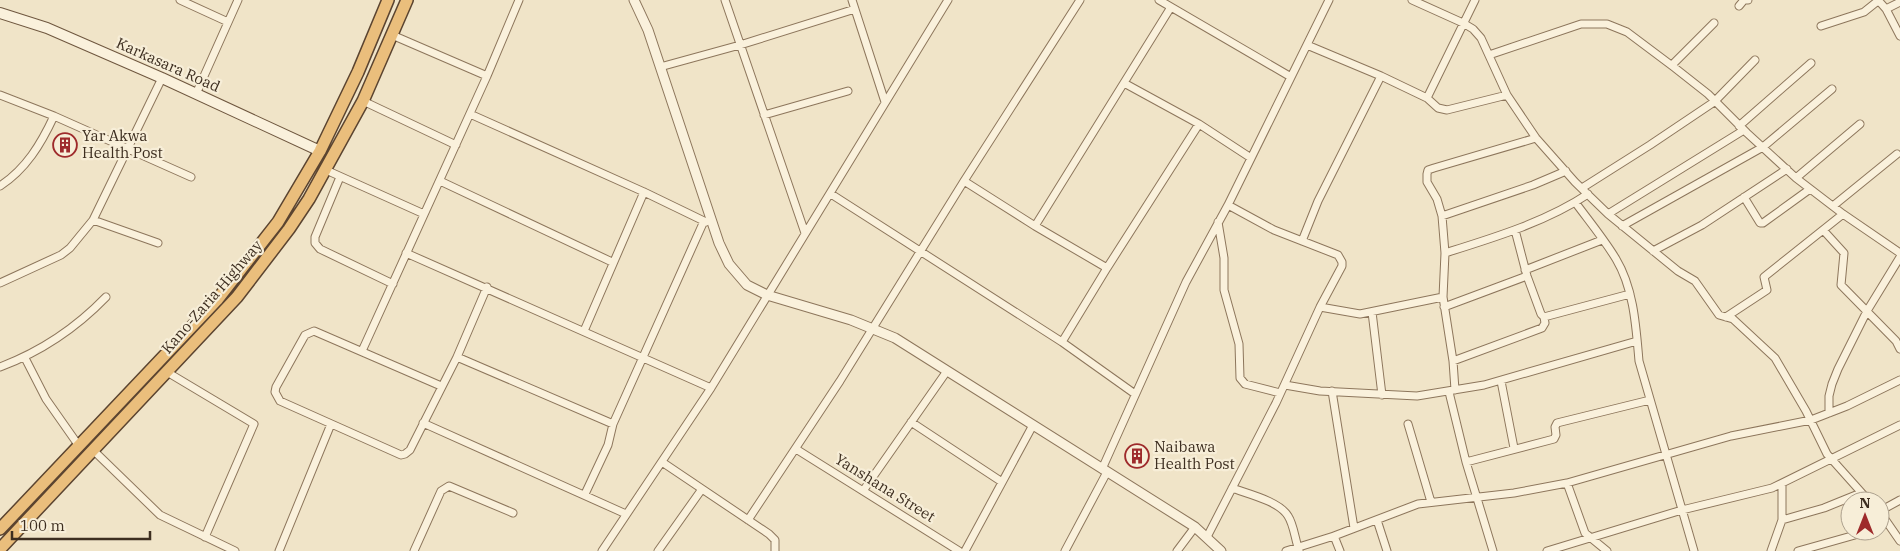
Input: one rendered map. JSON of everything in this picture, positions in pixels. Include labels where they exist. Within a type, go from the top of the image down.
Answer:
[{"type":"highway","name":"Kano-Zaria Highway","points":[[0,529],[217,300],[278,222],[320,151],[358,72],[388,0]]},
{"type":"highway","name":"Kano-Zaria Highway","points":[[0,549],[237,297],[259,269],[299,214],[326,170],[363,101],[407,0]]},
{"type":"main road","name":"Karkasara Road","points":[[0,13],[47,28],[162,78],[320,151]]},
{"type":"street","points":[[180,0],[228,22]]},
{"type":"street","points":[[196,94],[238,0]]},
{"type":"street","points":[[362,350],[440,181],[519,0]]},
{"type":"street","points":[[634,0],[648,30],[708,223],[729,264],[747,286],[767,295],[851,320],[895,338],[1195,527],[1221,551]]},
{"type":"street","points":[[725,0],[805,233]]},
{"type":"street","points":[[852,0],[885,102]]},
{"type":"street","points":[[938,0],[942,10]]},
{"type":"street","points":[[602,551],[711,388],[948,0]]},
{"type":"street","points":[[748,520],[796,449],[1080,0]]},
{"type":"street","points":[[1159,0],[1291,77]]},
{"type":"street","points":[[1065,551],[1104,470],[1135,394],[1186,282],[1228,205],[1328,3],[1318,0]]},
{"type":"street","points":[[1412,0],[1464,23],[1473,29],[1481,38],[1507,95],[1536,138],[1566,171],[1622,226],[1678,271],[1695,281],[1718,315],[1733,319],[1775,358],[1831,459],[1860,491]]},
{"type":"street","points":[[1427,98],[1475,0]]},
{"type":"street","points":[[1739,6],[1744,0],[1748,0]]},
{"type":"street","points":[[1821,26],[1864,12],[1878,0],[1886,10],[1900,36]]},
{"type":"street","points":[[1886,10],[1900,2]]},
{"type":"street","points":[[1035,226],[1172,7]]},
{"type":"street","points":[[660,67],[740,45],[855,9]]},
{"type":"street","points":[[1672,65],[1714,23]]},
{"type":"street","points":[[1489,55],[1581,24],[1607,24],[1627,32],[1672,65],[1796,178],[1843,214],[1900,253],[1868,311],[1832,384],[1829,396],[1829,413]]},
{"type":"street","points":[[392,35],[487,76]]},
{"type":"street","points":[[1307,46],[1381,76],[1427,98],[1438,108],[1447,110],[1507,95]]},
{"type":"street","points":[[1582,188],[1714,102],[1755,60]]},
{"type":"street","points":[[1608,214],[1742,128],[1811,63]]},
{"type":"street","points":[[1302,241],[1318,201],[1381,76]]},
{"type":"street","points":[[0,283],[60,255],[70,248],[93,220],[162,78]]},
{"type":"street","points":[[1124,83],[1199,124],[1251,158]]},
{"type":"street","points":[[1622,226],[1763,147],[1832,89]]},
{"type":"street","points":[[764,115],[848,91]]},
{"type":"street","points":[[0,95],[54,116],[191,177]]},
{"type":"street","points":[[363,101],[456,145]]},
{"type":"street","points":[[470,114],[644,192],[708,223]]},
{"type":"street","points":[[0,186],[14,176],[33,155],[54,116]]},
{"type":"street","points":[[1062,342],[1199,124]]},
{"type":"street","points":[[1796,178],[1860,124]]},
{"type":"street","points":[[1493,551],[1466,462],[1452,391],[1454,361],[1443,297],[1445,253],[1442,216],[1437,200],[1427,182],[1427,174],[1428,170],[1536,138]]},
{"type":"street","points":[[1833,206],[1897,154]]},
{"type":"street","points":[[1652,251],[1702,225],[1787,169]]},
{"type":"street","points":[[326,170],[424,214]]},
{"type":"street","points":[[1442,216],[1525,188],[1566,171]]},
{"type":"street","points":[[340,177],[315,238],[315,243],[320,250],[393,284]]},
{"type":"street","points":[[440,181],[612,262]]},
{"type":"street","points":[[964,181],[1035,226],[1107,268]]},
{"type":"street","points":[[1744,197],[1760,223],[1763,224],[1810,188]]},
{"type":"street","points":[[584,331],[612,262],[644,192]]},
{"type":"street","points":[[831,194],[1062,342],[1135,394]]},
{"type":"street","points":[[1445,253],[1514,230],[1575,202],[1588,194]]},
{"type":"street","points":[[1575,202],[1616,259],[1627,283],[1639,361],[1694,551]]},
{"type":"street","points":[[1206,537],[1285,385],[1320,307],[1342,266],[1338,255],[1274,230],[1228,205]]},
{"type":"street","points":[[1726,317],[1767,290],[1764,277],[1843,214]]},
{"type":"street","points":[[93,220],[158,243]]},
{"type":"street","points":[[1218,222],[1224,258],[1224,290],[1239,344],[1240,378],[1245,384],[1280,393]]},
{"type":"street","points":[[585,494],[608,445],[613,424],[708,223]]},
{"type":"street","points":[[1454,361],[1542,328],[1545,323],[1544,316],[1541,314],[1526,273],[1514,230]]},
{"type":"street","points":[[1824,231],[1844,252],[1841,285],[1896,341],[1900,349]]},
{"type":"street","points":[[1444,307],[1602,240]]},
{"type":"street","points":[[406,253],[711,388]]},
{"type":"street","points":[[441,386],[362,350],[314,331],[305,335],[275,392],[280,401],[401,455],[405,454],[410,450],[457,357],[487,288]]},
{"type":"street","points":[[1544,316],[1630,294]]},
{"type":"street","points":[[0,367],[41,350],[85,317],[106,297]]},
{"type":"street","points":[[1320,307],[1348,313],[1372,312],[1443,297]]},
{"type":"street","points":[[1372,312],[1382,395]]},
{"type":"street","points":[[1285,385],[1332,391],[1417,396],[1501,381],[1637,341]]},
{"type":"street","points":[[457,357],[613,424]]},
{"type":"street","points":[[25,358],[46,399],[79,446]]},
{"type":"street","points":[[863,491],[947,371]]},
{"type":"street","points":[[167,372],[254,424],[205,537]]},
{"type":"street","points":[[1286,551],[1298,549],[1418,504],[1514,493],[1567,483],[1731,436],[1811,420],[1847,406],[1900,380]]},
{"type":"street","points":[[1501,381],[1514,448]]},
{"type":"street","points":[[1332,391],[1354,528]]},
{"type":"street","points":[[1466,462],[1554,439],[1557,423],[1650,400]]},
{"type":"street","points":[[911,422],[1002,482]]},
{"type":"street","points":[[423,423],[626,514]]},
{"type":"street","points":[[279,551],[331,424]]},
{"type":"street","points":[[1408,424],[1431,502]]},
{"type":"street","points":[[965,551],[1033,425]]},
{"type":"street","points":[[1547,551],[1682,510],[1772,488],[1900,425]]},
{"type":"street","name":"Yanshana Street","points":[[796,449],[959,551]]},
{"type":"street","points":[[93,450],[160,515],[235,551]]},
{"type":"street","points":[[662,462],[769,534],[775,540],[775,551]]},
{"type":"street","points":[[1567,483],[1586,533],[1607,551]]},
{"type":"street","points":[[1772,551],[1782,520],[1782,484]]},
{"type":"street","points":[[414,551],[441,491],[449,486],[513,513]]},
{"type":"street","points":[[1232,488],[1266,500],[1283,511],[1288,516],[1298,549]]},
{"type":"street","points":[[659,550],[702,489]]},
{"type":"street","points":[[1782,520],[1840,502]]},
{"type":"street","points":[[1377,520],[1387,551]]},
{"type":"street","points":[[1177,551],[1195,527]]},
{"type":"street","points":[[1890,530],[1900,541]]},
{"type":"street","points":[[1334,536],[1340,551]]},
{"type":"street","points":[[1798,551],[1811,550],[1840,540]]},
{"type":"place","name":"Yar Akwa Health Post","points":[[65,145]]},
{"type":"place","name":"Naibawa Health Post","points":[[1137,456]]}]
